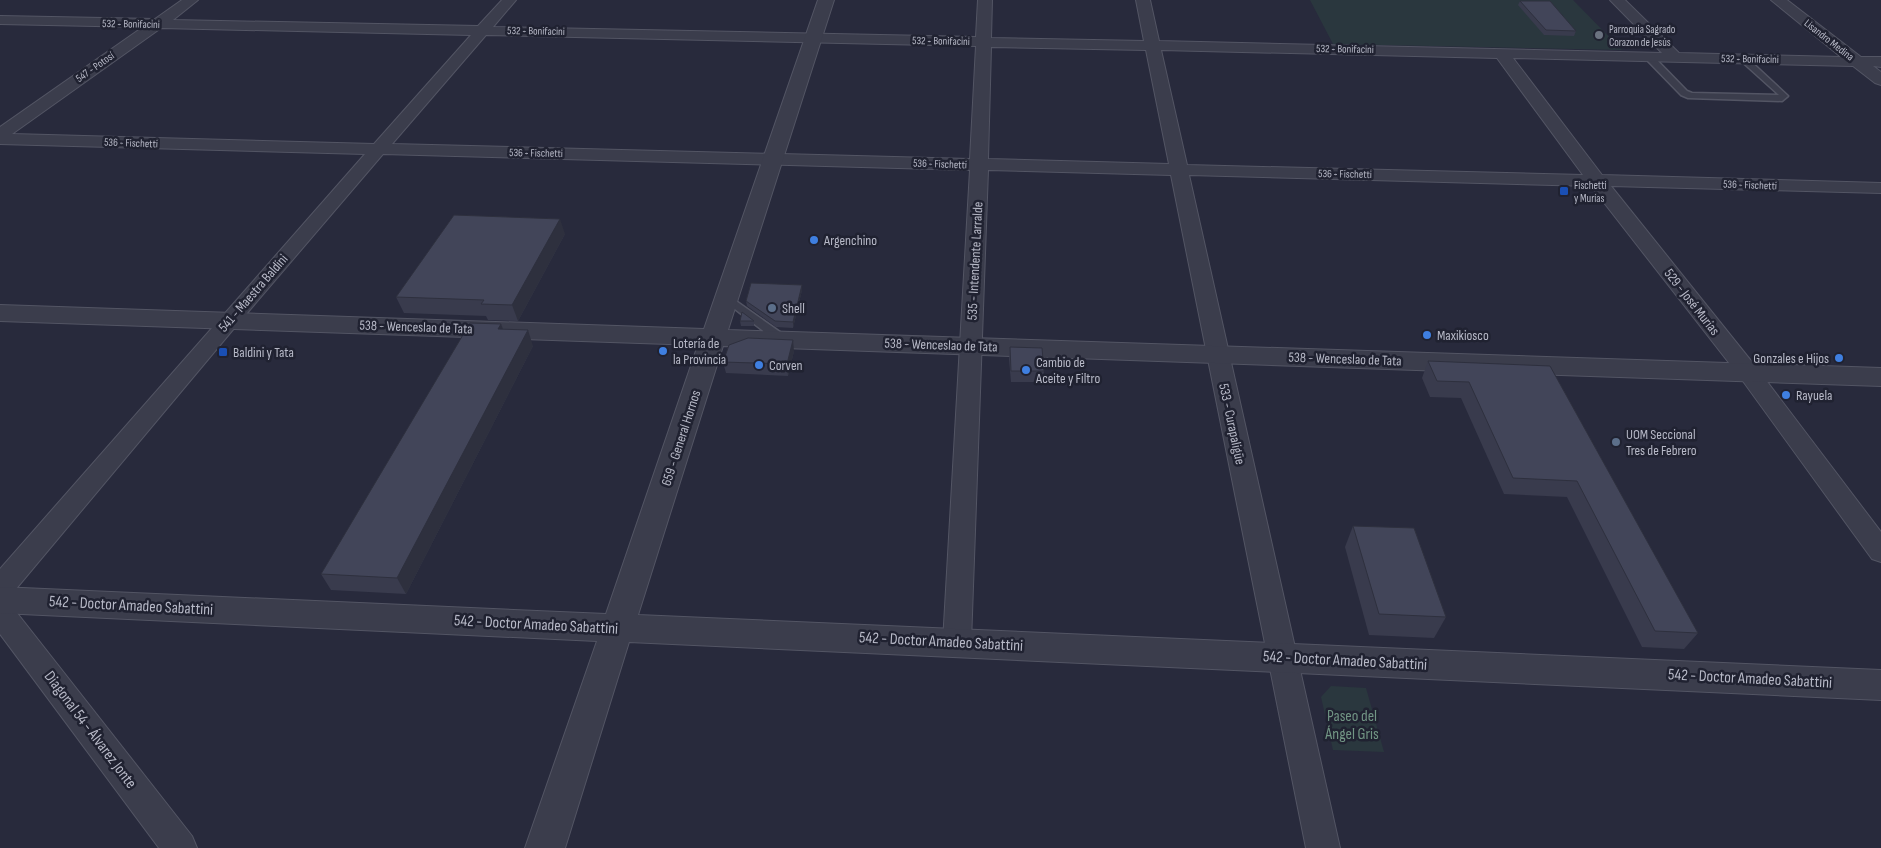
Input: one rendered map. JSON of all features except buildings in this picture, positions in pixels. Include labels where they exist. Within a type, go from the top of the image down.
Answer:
[{"type":"street","name":"547 - Potosí","points":[[0,137],[191,0]]},
{"type":"street","name":"541 - Maestra Baldini","points":[[0,588],[228,321],[509,0]]},
{"type":"street","name":"659 - General Hornos","points":[[545,848],[619,628],[726,297],[826,0]]},
{"type":"street","name":"535 - Intendente Larralde","points":[[957,642],[979,165],[984,0]]},
{"type":"street","name":"533 - Curapaligüe","points":[[1143,0],[1323,848]]},
{"type":"street","points":[[1617,0],[1676,58]]},
{"type":"street","name":"Lisandro Medina","points":[[1778,0],[1881,80]]},
{"type":"street","name":"532 - Bonifacini","points":[[0,21],[484,30],[1881,62]]},
{"type":"street","name":"529 - José Murías","points":[[1501,53],[1597,180],[1748,372],[1881,552]]},
{"type":"street","name":"536 - Fischetti","points":[[0,137],[379,150],[1881,188]]},
{"type":"street","name":"538 - Wenceslao de Tata","points":[[0,313],[1881,377]]},
{"type":"street","name":"542 - Doctor Amadeo Sabattini","points":[[0,600],[1881,685]]},
{"type":"street","name":"Diagonal 54 - Álvarez Jonte","points":[[0,612],[180,848]]},
{"type":"lane","points":[[1649,57],[1684,93],[1692,96],[1782,98],[1784,96],[1742,59]]},
{"type":"lane","points":[[726,297],[783,340]]},
{"type":"green space","points":[[1310,0],[1573,0],[1622,50],[1333,44]]},
{"type":"green space","name":"Paseo del Ángel Gris","points":[[1331,686],[1366,688],[1384,752],[1333,750],[1321,697]]},
{"type":"place","name":"Parroquia Sagrado Corazon de Jesús","points":[[1599,35]]},
{"type":"place","name":"Fischetti y Murías","points":[[1564,191]]},
{"type":"place","name":"Argenchino","points":[[814,240]]},
{"type":"place","name":"Shell","points":[[772,308]]},
{"type":"place","name":"Maxikiosco","points":[[1427,335]]},
{"type":"place","name":"Lotería de la Provincia","points":[[663,351]]},
{"type":"place","name":"Baldini y Tata","points":[[223,352]]},
{"type":"place","name":"Gonzales e Hijos","points":[[1839,358]]},
{"type":"place","name":"Corven","points":[[759,365]]},
{"type":"place","name":"Cambio de Aceite y Filtro","points":[[1026,370]]},
{"type":"place","name":"Rayuela","points":[[1786,395]]},
{"type":"place","name":"UOM Seccional Tres de Febrero","points":[[1616,442]]}]
